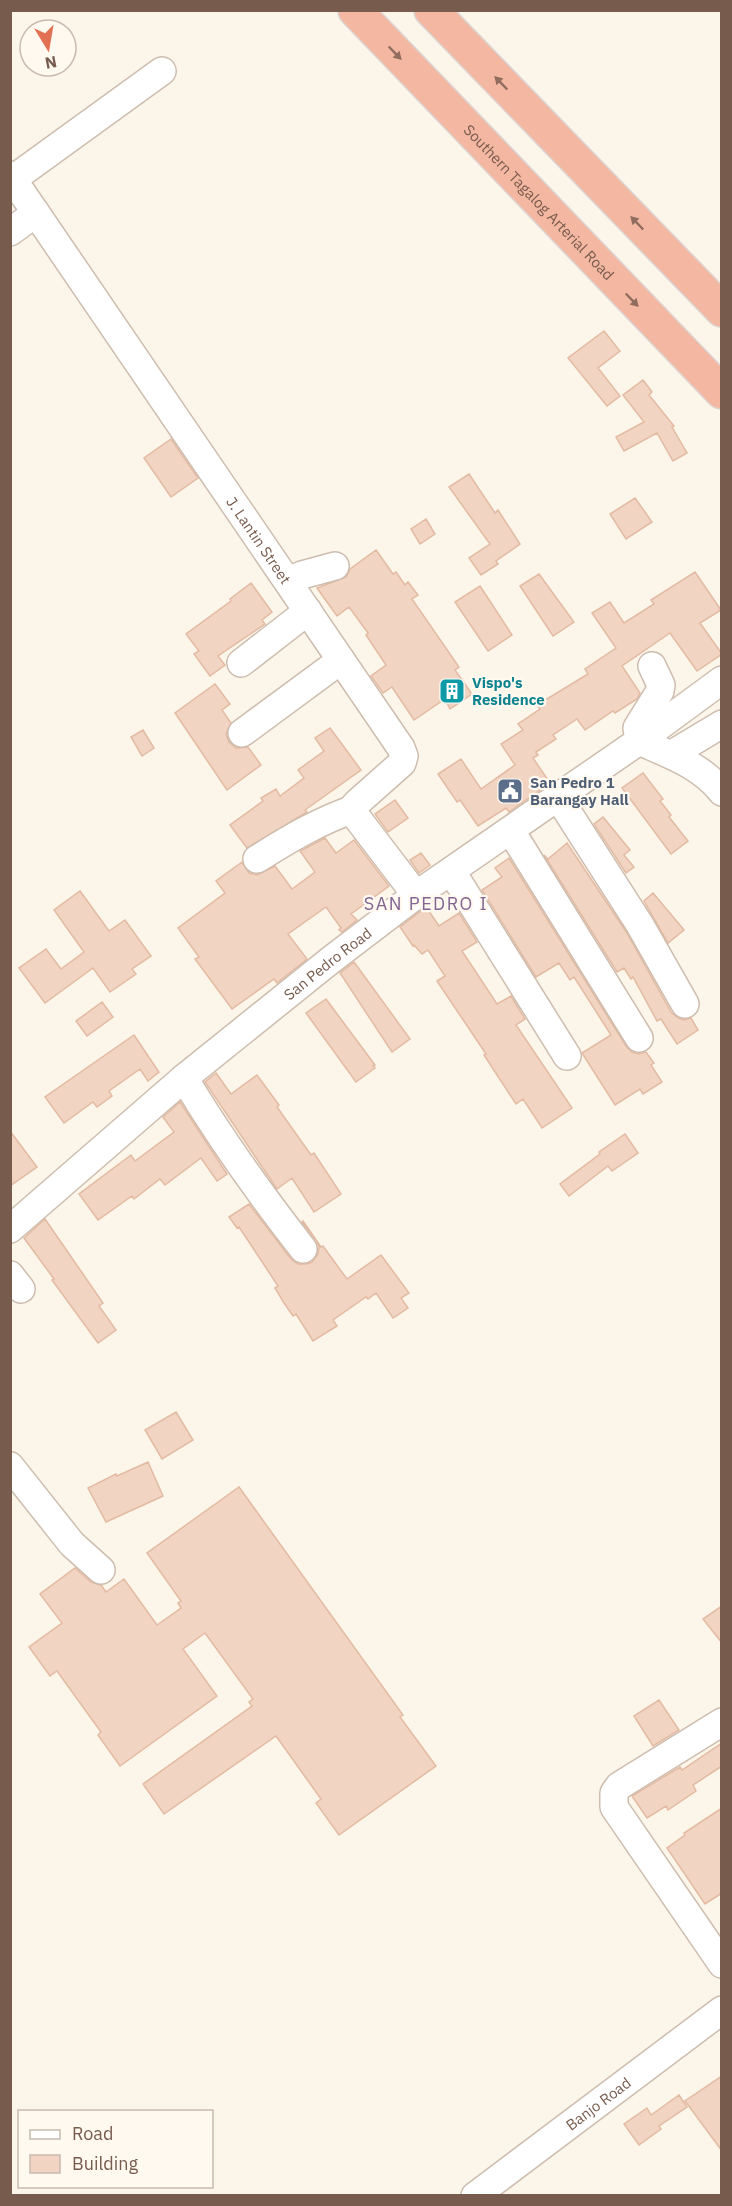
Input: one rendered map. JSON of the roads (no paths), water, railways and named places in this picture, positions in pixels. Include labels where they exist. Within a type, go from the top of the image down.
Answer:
[{"type":"highway","name":"Southern Tagalog Arterial Road","points":[[355,10],[722,393]]},
{"type":"highway","points":[[431,10],[722,310]]},
{"type":"street","points":[[12,177],[162,71]]},
{"type":"street","name":"J. Lantin Street","points":[[12,177],[401,748],[404,756],[402,763],[358,802],[354,809]]},
{"type":"street","points":[[10,232],[36,213]]},
{"type":"street","points":[[288,581],[335,566]]},
{"type":"street","points":[[241,663],[308,611]]},
{"type":"street","points":[[242,733],[341,660]]},
{"type":"street","points":[[652,666],[661,685],[660,691],[637,728],[639,741],[672,754],[694,767],[722,792]]},
{"type":"street","name":"San Pedro Road","points":[[10,1229],[184,1078],[416,895],[511,831],[722,680]]},
{"type":"street","points":[[672,754],[722,724]]},
{"type":"street","points":[[558,797],[640,925],[685,1004]]},
{"type":"street","points":[[257,859],[325,819],[354,809],[356,819],[416,895]]},
{"type":"street","points":[[511,831],[639,1038]]},
{"type":"street","points":[[452,872],[567,1056]]},
{"type":"street","points":[[184,1078],[207,1117],[256,1189],[303,1249]]},
{"type":"street","points":[[10,1466],[72,1544],[101,1570]]},
{"type":"street","points":[[722,1722],[619,1786],[614,1793],[615,1807],[722,1964]]},
{"type":"street","name":"Banjo Road","points":[[475,2196],[720,2014]]},
{"type":"place","name":"Vispo's Residence","points":[[452,691]]},
{"type":"place","name":"San Pedro 1 Barangay Hall","points":[[510,791]]},
{"type":"district","name":"SAN PEDRO I","points":[[426,903]]}]
